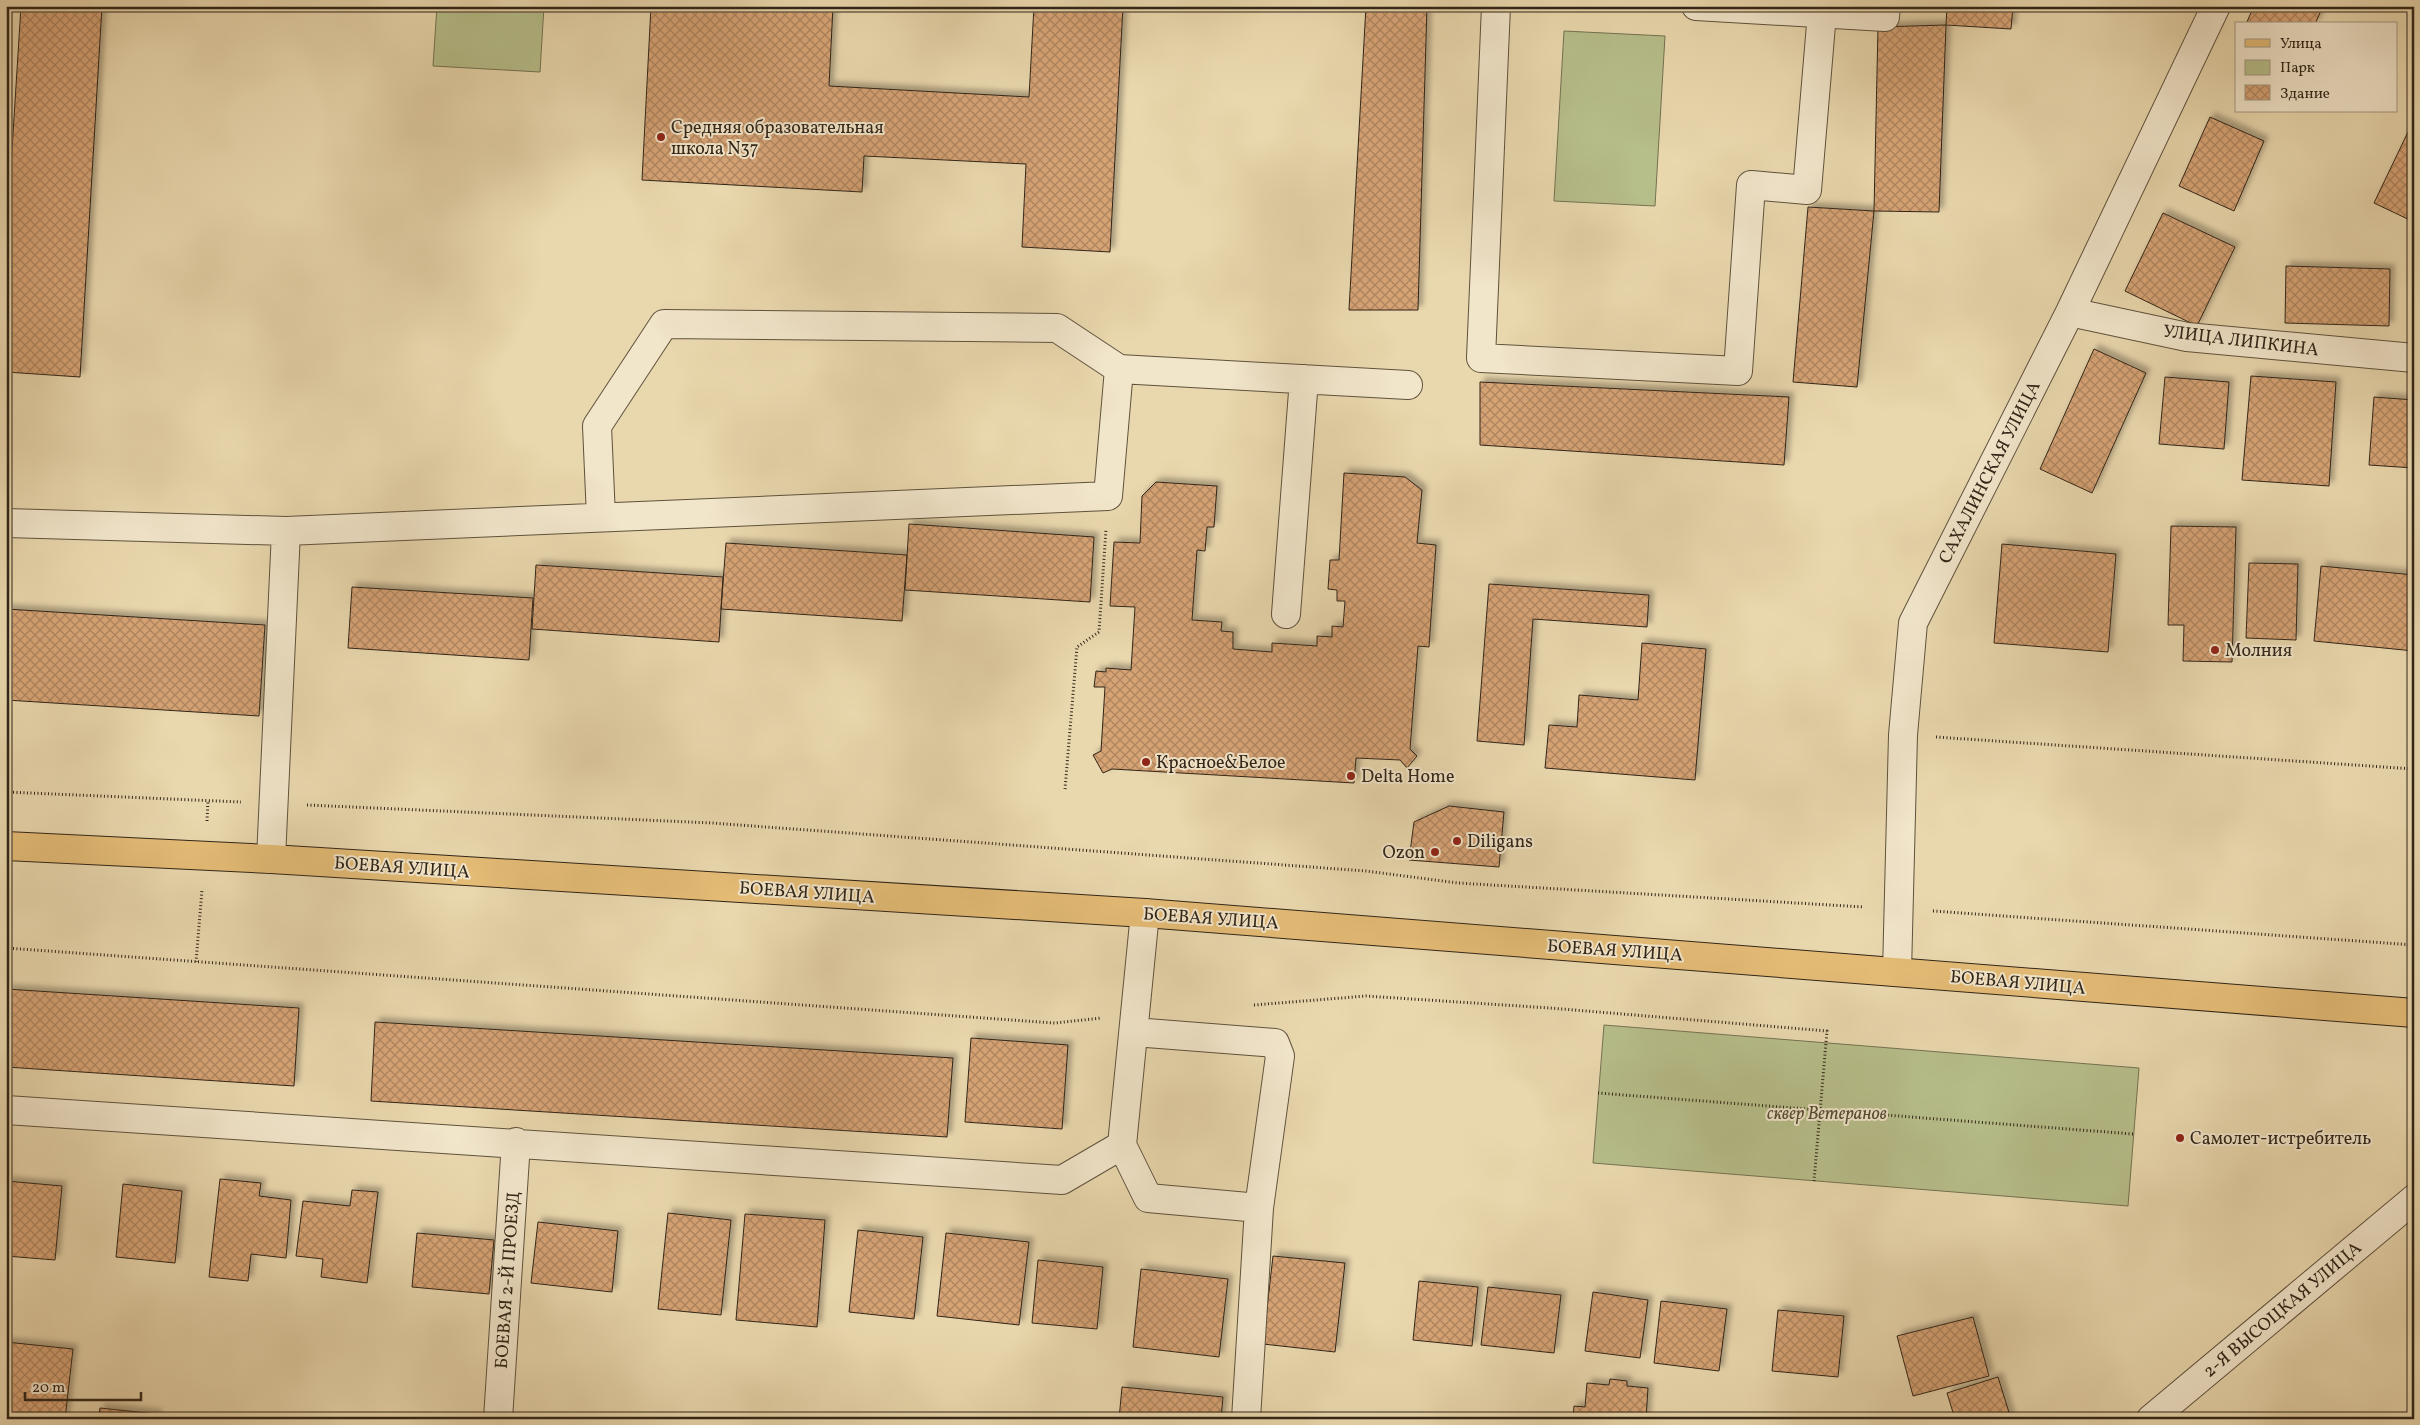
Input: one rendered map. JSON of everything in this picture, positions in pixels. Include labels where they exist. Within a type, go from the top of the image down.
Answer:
[{"type":"main road","name":"БОЕВАЯ УЛИЦА","points":[[6,846],[271,859],[1145,913],[2414,1013]]},
{"type":"street","points":[[1496,6],[1481,358],[1738,371],[1751,185],[1807,190],[1822,14]]},
{"type":"street","points":[[1696,6],[1885,17],[1886,6]]},
{"type":"street","name":"САХАЛИНСКАЯ УЛИЦА","points":[[1897,972],[1903,735],[1912,623],[2070,312],[2216,6]]},
{"type":"street","name":"УЛИЦА ЛИПКИНА","points":[[2070,312],[2187,337],[2412,354]]},
{"type":"street","points":[[601,517],[597,426],[664,324],[1057,328],[1119,369],[1408,385]]},
{"type":"street","points":[[6,523],[286,531],[1108,496],[1119,369]]},
{"type":"street","points":[[1286,614],[1304,379]]},
{"type":"street","points":[[271,859],[286,531]]},
{"type":"street","points":[[1145,913],[1122,1145],[1148,1198],[1259,1208]]},
{"type":"street","points":[[1135,1023],[1275,1043],[1280,1056],[1259,1208],[1246,1419]]},
{"type":"street","points":[[6,1110],[516,1142],[1062,1180],[1122,1145]]},
{"type":"street","name":"БОЕВАЯ 2-Й ПРОЕЗД","points":[[498,1419],[516,1142]]},
{"type":"street","name":"2-Я ВЫСОЦКАЯ УЛИЦА","points":[[2151,1419],[2414,1199]]},
{"type":"path","points":[[1065,789],[1077,647],[1099,632],[1108,496]]},
{"type":"path","points":[[1903,735],[2414,769]]},
{"type":"path","points":[[6,792],[722,824],[1366,871],[1458,883],[1898,909],[2414,945]]},
{"type":"path","points":[[6,948],[1055,1023],[1135,1023]]},
{"type":"path","points":[[1251,1005],[1366,996],[1550,1008],[1827,1032],[1814,1181]]},
{"type":"path","points":[[1598,1094],[2133,1134]]},
{"type":"green space","points":[[437,6],[544,6],[540,72],[433,66]]},
{"type":"green space","points":[[1564,31],[1665,36],[1655,206],[1554,201]]},
{"type":"green space","name":"сквер Ветеранов","points":[[1604,1025],[2139,1068],[2128,1206],[1593,1163]]},
{"type":"building","points":[[21,6],[102,6],[80,377],[6,372],[6,246]]},
{"type":"building","points":[[651,6],[833,6],[829,86],[1029,97],[1034,6],[1123,6],[1110,252],[1022,247],[1026,164],[864,156],[862,192],[642,180]]},
{"type":"building","points":[[1366,6],[1427,6],[1418,310],[1349,310]]},
{"type":"building","points":[[1947,6],[2013,6],[2011,29],[1946,25]]},
{"type":"building","points":[[2254,6],[2323,6],[2316,22],[2247,22]]},
{"type":"building","points":[[1946,25],[1939,212],[1874,211],[1878,27]]},
{"type":"building","points":[[2210,117],[2264,141],[2234,211],[2179,186]]},
{"type":"building","points":[[2408,132],[2414,135],[2414,222],[2374,203]]},
{"type":"building","points":[[1808,207],[1874,211],[1857,387],[1793,382]]},
{"type":"building","points":[[2163,213],[2235,247],[2197,326],[2125,291]]},
{"type":"building","points":[[2286,266],[2390,269],[2389,326],[2285,323]]},
{"type":"building","points":[[2094,349],[2146,373],[2092,493],[2040,469]]},
{"type":"building","points":[[2251,376],[2336,382],[2329,486],[2242,480]]},
{"type":"building","points":[[2165,377],[2229,382],[2224,449],[2159,444]]},
{"type":"building","points":[[1480,382],[1789,397],[1784,465],[1480,445]]},
{"type":"building","points":[[2374,397],[2414,400],[2414,468],[2369,465]]},
{"type":"building","points":[[1344,473],[1405,477],[1422,490],[1417,543],[1436,545],[1429,647],[1418,646],[1410,749],[1417,756],[1407,768],[1400,760],[1356,758],[1354,783],[1112,769],[1103,773],[1093,755],[1101,751],[1105,687],[1094,687],[1096,671],[1106,672],[1106,668],[1131,670],[1135,607],[1110,606],[1114,542],[1140,543],[1142,496],[1156,482],[1217,486],[1214,527],[1207,527],[1205,551],[1197,550],[1192,620],[1222,622],[1221,631],[1233,632],[1233,649],[1272,652],[1272,643],[1317,646],[1317,636],[1332,637],[1332,626],[1343,627],[1345,601],[1337,601],[1337,590],[1328,589],[1330,560],[1339,560]]},
{"type":"building","points":[[909,524],[1094,537],[1090,602],[905,590]]},
{"type":"building","points":[[2171,526],[2236,527],[2232,662],[2183,661],[2184,625],[2168,625]]},
{"type":"building","points":[[726,543],[907,555],[902,621],[721,609]]},
{"type":"building","points":[[2002,544],[2116,554],[2108,652],[1994,643]]},
{"type":"building","points":[[2249,563],[2298,564],[2296,640],[2246,638]]},
{"type":"building","points":[[536,565],[723,577],[719,642],[532,629]]},
{"type":"building","points":[[2321,566],[2414,575],[2414,651],[2314,641]]},
{"type":"building","points":[[1489,584],[1649,595],[1647,627],[1533,619],[1524,745],[1477,741]]},
{"type":"building","points":[[352,587],[533,598],[529,660],[348,648]]},
{"type":"building","points":[[6,609],[265,625],[259,716],[6,700]]},
{"type":"building","points":[[1642,643],[1706,649],[1695,780],[1545,768],[1549,725],[1577,727],[1579,695],[1638,700]]},
{"type":"building","name":"Diligans","points":[[1449,806],[1504,812],[1499,867],[1409,860],[1414,822]]},
{"type":"building","points":[[6,989],[299,1008],[294,1086],[6,1067]]},
{"type":"building","points":[[375,1022],[953,1058],[947,1137],[371,1101]]},
{"type":"building","points":[[971,1038],[1068,1045],[1062,1129],[965,1122]]},
{"type":"building","points":[[220,1179],[261,1183],[259,1196],[291,1200],[286,1258],[251,1254],[248,1281],[209,1277]]},
{"type":"building","points":[[6,1181],[62,1186],[55,1260],[6,1256]]},
{"type":"building","points":[[123,1184],[182,1191],[175,1263],[116,1257]]},
{"type":"building","points":[[352,1190],[378,1192],[367,1283],[321,1277],[323,1259],[296,1256],[303,1201],[350,1206]]},
{"type":"building","points":[[668,1213],[731,1220],[721,1315],[658,1309]]},
{"type":"building","points":[[745,1214],[825,1220],[817,1327],[736,1320]]},
{"type":"building","points":[[538,1222],[618,1231],[612,1292],[531,1283]]},
{"type":"building","points":[[858,1230],[923,1237],[914,1319],[849,1312]]},
{"type":"building","points":[[417,1233],[494,1240],[489,1294],[412,1287]]},
{"type":"building","points":[[946,1233],[1029,1242],[1019,1325],[937,1316]]},
{"type":"building","points":[[1273,1256],[1345,1263],[1335,1352],[1263,1344]]},
{"type":"building","points":[[1038,1260],[1103,1267],[1097,1329],[1032,1323]]},
{"type":"building","points":[[1141,1269],[1228,1279],[1219,1357],[1133,1347]]},
{"type":"building","points":[[1419,1281],[1478,1287],[1472,1346],[1413,1340]]},
{"type":"building","points":[[1488,1287],[1561,1295],[1554,1353],[1481,1345]]},
{"type":"building","points":[[1593,1292],[1648,1300],[1640,1358],[1585,1351]]},
{"type":"building","points":[[1661,1301],[1727,1309],[1719,1371],[1654,1363]]},
{"type":"building","points":[[1778,1310],[1844,1316],[1838,1377],[1772,1371]]},
{"type":"building","points":[[1973,1317],[1989,1376],[1913,1396],[1897,1336]]},
{"type":"building","points":[[6,1342],[73,1349],[65,1419],[6,1419]]},
{"type":"building","points":[[1998,1377],[2011,1419],[1955,1419],[1947,1393]]},
{"type":"building","points":[[1610,1379],[1627,1381],[1627,1386],[1648,1388],[1646,1419],[1573,1419],[1574,1406],[1585,1407],[1587,1383],[1609,1385]]},
{"type":"building","points":[[1122,1387],[1223,1397],[1221,1419],[1119,1419]]},
{"type":"building","points":[[100,1408],[157,1414],[157,1419],[98,1419]]},
{"type":"place","name":"Средняя образовательная школа N37","points":[[661,137]]},
{"type":"place","name":"Молния","points":[[2215,650]]},
{"type":"place","name":"Красное&Белое","points":[[1146,762]]},
{"type":"place","name":"Delta Home","points":[[1351,776]]},
{"type":"place","name":"Diligans","points":[[1457,841]]},
{"type":"place","name":"Ozon","points":[[1435,852]]},
{"type":"place","name":"Самолет-истребитель","points":[[2180,1138]]}]
